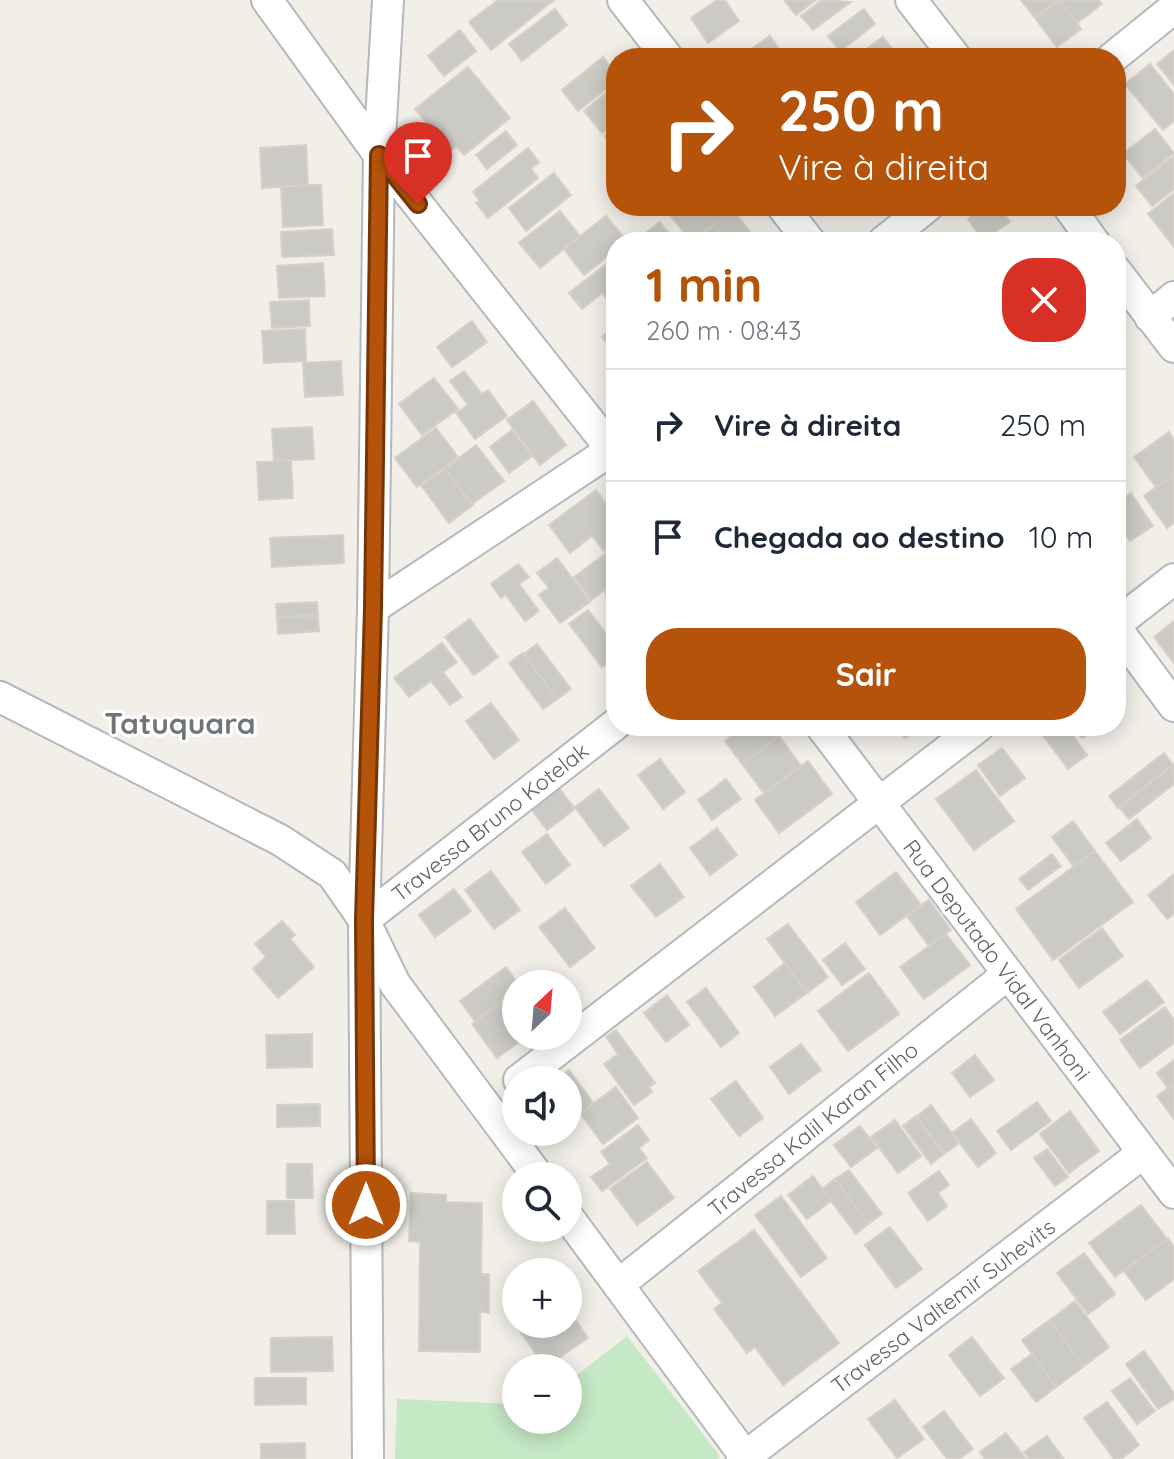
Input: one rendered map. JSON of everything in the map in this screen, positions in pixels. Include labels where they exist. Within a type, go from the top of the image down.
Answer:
[{"type":"street","points":[[267,0],[379,155],[606,440]]},
{"type":"street","points":[[368,1459],[364,920],[373,608],[379,155],[388,0]]},
{"type":"street","points":[[623,0],[660,48]]},
{"type":"street","points":[[911,0],[948,48]]},
{"type":"street","points":[[1124,48],[1174,8]]},
{"type":"street","points":[[790,216],[802,232]]},
{"type":"street","points":[[896,232],[916,216]]},
{"type":"street","points":[[1126,285],[1174,347]]},
{"type":"street","points":[[1150,317],[1174,297]]},
{"type":"street","points":[[373,608],[606,457]]},
{"type":"street","points":[[1126,618],[1174,579]]},
{"type":"street","points":[[1126,640],[1174,706]]},
{"type":"street","points":[[0,697],[280,840],[332,874],[364,920],[395,984],[528,1162]]},
{"type":"street","name":"Travessa Bruno Kotelak","points":[[364,920],[606,732]]},
{"type":"street","name":"Rua Deputado Vidal Vanhoni","points":[[829,736],[1174,1193]]},
{"type":"street","points":[[537,1066],[966,736]]},
{"type":"street","name":"Travessa Kalil Karan Filho","points":[[618,1285],[1008,974]]},
{"type":"street","points":[[486,1106],[502,1094]]},
{"type":"street","name":"Travessa Valtemir Suhevits","points":[[745,1458],[1143,1153]]},
{"type":"street","points":[[582,1236],[745,1458]]},
{"type":"green space","points":[[627,1336],[720,1456],[717,1459],[395,1459],[397,1399],[502,1403],[502,1434],[582,1434],[582,1371]]},
{"type":"building","points":[[498,0],[554,0],[491,50],[469,22]]},
{"type":"building","points":[[717,0],[725,0],[739,21],[708,43],[691,18]]},
{"type":"building","points":[[784,0],[816,0],[796,15]]},
{"type":"building","points":[[822,0],[851,2],[813,30],[801,16]]},
{"type":"building","points":[[1021,0],[1058,0],[1035,18]]},
{"type":"building","points":[[1060,0],[1098,0],[1102,4],[1077,23]]},
{"type":"building","points":[[1060,0],[1081,29],[1057,47],[1035,18]]},
{"type":"building","points":[[555,9],[567,25],[522,61],[509,44]]},
{"type":"building","points":[[864,9],[875,24],[844,48],[838,48],[828,36]]},
{"type":"building","points":[[460,30],[476,51],[444,76],[428,56]]},
{"type":"building","points":[[770,36],[778,48],[753,48]]},
{"type":"building","points":[[883,37],[891,48],[868,48]]},
{"type":"building","points":[[1174,50],[1174,85],[1157,64]]},
{"type":"building","points":[[603,57],[606,61],[606,89],[578,111],[562,90]]},
{"type":"building","points":[[1150,64],[1174,94],[1174,121],[1163,130],[1126,83]]},
{"type":"building","points":[[468,67],[510,118],[464,155],[456,146],[440,159],[425,140],[434,133],[415,109]]},
{"type":"building","points":[[606,93],[606,130],[602,133],[584,111]]},
{"type":"building","points":[[1155,129],[1174,153],[1143,178],[1126,158],[1126,152]]},
{"type":"building","points":[[506,131],[517,145],[487,169],[476,155]]},
{"type":"building","points":[[306,145],[308,185],[262,188],[260,148]]},
{"type":"building","points":[[528,148],[539,162],[531,169],[538,178],[488,218],[476,203],[480,201],[473,192]]},
{"type":"building","points":[[1174,156],[1174,189],[1152,206],[1136,186]]},
{"type":"building","points":[[554,173],[571,195],[526,231],[509,208]]},
{"type":"building","points":[[321,185],[323,225],[283,227],[281,187]]},
{"type":"building","points":[[1174,193],[1174,247],[1148,214]]},
{"type":"building","points":[[560,211],[580,236],[540,268],[519,243]]},
{"type":"building","points":[[606,216],[619,232],[606,232],[606,258],[584,275],[564,249]]},
{"type":"building","points":[[671,216],[725,216],[705,232],[684,232]]},
{"type":"building","points":[[725,216],[738,216],[750,232],[704,232]]},
{"type":"building","points":[[972,216],[1006,216],[1010,222],[995,232],[977,232],[968,219]]},
{"type":"building","points":[[660,222],[668,232],[647,232]]},
{"type":"building","points":[[332,229],[334,255],[282,257],[281,232]]},
{"type":"building","points":[[323,263],[325,296],[279,298],[277,266]]},
{"type":"building","points":[[606,264],[606,298],[602,293],[582,309],[569,293]]},
{"type":"building","points":[[309,300],[310,326],[272,328],[270,302]]},
{"type":"building","points":[[472,321],[487,342],[452,367],[437,347]]},
{"type":"building","points":[[305,329],[306,361],[264,363],[262,331]]},
{"type":"building","points":[[341,361],[343,395],[305,397],[303,363]]},
{"type":"building","points":[[464,371],[482,394],[488,390],[507,416],[475,439],[456,413],[468,405],[450,381]]},
{"type":"building","points":[[434,378],[458,409],[422,435],[399,404]]},
{"type":"building","points":[[533,401],[566,445],[540,465],[507,420]]},
{"type":"building","points":[[312,427],[314,459],[274,461],[272,429]]},
{"type":"building","points":[[436,428],[458,457],[417,487],[395,458]]},
{"type":"building","points":[[512,430],[532,456],[509,473],[490,447]]},
{"type":"building","points":[[1169,432],[1174,440],[1174,474],[1156,487],[1134,457]]},
{"type":"building","points":[[476,445],[504,481],[472,504],[445,469]]},
{"type":"building","points":[[291,460],[293,498],[259,500],[257,462]]},
{"type":"building","points":[[445,469],[473,505],[449,523],[421,485]]},
{"type":"building","points":[[1174,474],[1174,523],[1167,528],[1144,496]]},
{"type":"building","points":[[596,490],[606,504],[606,549],[604,551],[592,536],[570,553],[549,525]]},
{"type":"building","points":[[1131,493],[1153,526],[1130,541],[1126,535],[1126,496]]},
{"type":"building","points":[[343,535],[344,563],[272,567],[270,538]]},
{"type":"building","points":[[606,553],[606,589],[591,600],[574,577]]},
{"type":"building","points":[[557,558],[590,602],[560,623],[539,595],[549,588],[537,573]]},
{"type":"building","points":[[518,564],[529,577],[519,584],[539,611],[525,621],[505,594],[501,598],[491,584]]},
{"type":"building","points":[[317,602],[318,615],[277,618],[276,604]]},
{"type":"building","points":[[588,610],[606,634],[606,664],[602,667],[569,624]]},
{"type":"building","points":[[318,615],[319,631],[278,634],[277,617]]},
{"type":"building","points":[[470,619],[498,657],[474,675],[445,637]]},
{"type":"building","points":[[1174,621],[1174,663],[1154,637]]},
{"type":"building","points":[[442,643],[457,662],[443,672],[462,697],[450,705],[431,681],[409,697],[394,678]]},
{"type":"building","points":[[537,644],[571,689],[557,699],[524,654]]},
{"type":"building","points":[[523,653],[557,699],[543,709],[509,663]]},
{"type":"building","points":[[491,703],[519,740],[494,759],[466,721]]},
{"type":"building","points":[[732,736],[779,736],[742,764],[725,741]]},
{"type":"building","points":[[779,736],[801,766],[764,793],[742,764]]},
{"type":"building","points":[[1043,736],[1073,736],[1087,755],[1068,769]]},
{"type":"building","points":[[1002,748],[1025,778],[1000,796],[978,765]]},
{"type":"building","points":[[1164,753],[1173,765],[1118,808],[1109,796]]},
{"type":"building","points":[[660,759],[685,792],[663,809],[638,775]]},
{"type":"building","points":[[808,761],[832,794],[779,833],[755,800]]},
{"type":"building","points":[[1173,765],[1174,784],[1129,819],[1119,807]]},
{"type":"building","points":[[976,770],[1014,821],[974,850],[936,799]]},
{"type":"building","points":[[726,779],[741,799],[712,820],[698,800]]},
{"type":"building","points":[[559,788],[575,809],[547,830],[531,809]]},
{"type":"building","points":[[599,789],[629,828],[604,846],[575,807]]},
{"type":"building","points":[[1137,819],[1151,838],[1121,861],[1106,843]]},
{"type":"building","points":[[1073,821],[1095,851],[1074,867],[1052,837]]},
{"type":"building","points":[[717,828],[737,855],[710,875],[690,848]]},
{"type":"building","points":[[547,834],[570,865],[546,884],[522,852]]},
{"type":"building","points":[[1095,851],[1133,902],[1053,960],[1016,909]]},
{"type":"building","points":[[1052,854],[1061,866],[1028,890],[1019,879]]},
{"type":"building","points":[[660,864],[684,897],[656,917],[631,886]]},
{"type":"building","points":[[491,871],[520,910],[494,929],[465,890]]},
{"type":"building","points":[[896,872],[921,905],[880,935],[856,902]]},
{"type":"building","points":[[1173,875],[1174,914],[1167,919],[1148,895]]},
{"type":"building","points":[[454,889],[471,911],[435,937],[419,915]]},
{"type":"building","points":[[929,900],[951,930],[929,946],[907,916]]},
{"type":"building","points":[[565,908],[595,948],[570,967],[539,927]]},
{"type":"building","points":[[282,921],[295,935],[290,939],[314,967],[278,998],[253,969],[266,957],[255,944]]},
{"type":"building","points":[[788,924],[828,977],[807,993],[767,939]]},
{"type":"building","points":[[1102,928],[1123,956],[1079,988],[1059,960]]},
{"type":"building","points":[[946,934],[970,965],[924,999],[900,967]]},
{"type":"building","points":[[845,943],[865,969],[842,985],[823,960]]},
{"type":"building","points":[[785,963],[807,993],[775,1016],[754,987]]},
{"type":"building","points":[[506,967],[508,970],[502,970],[502,1001],[475,1021],[460,1001]]},
{"type":"building","points":[[869,973],[899,1014],[848,1051],[818,1011]]},
{"type":"building","points":[[1147,980],[1164,1002],[1120,1034],[1103,1012]]},
{"type":"building","points":[[706,988],[739,1033],[721,1047],[687,1002]]},
{"type":"building","points":[[667,995],[689,1025],[666,1042],[644,1013]]},
{"type":"building","points":[[502,1001],[502,1050],[508,1050],[497,1058],[472,1024]]},
{"type":"building","points":[[1165,1007],[1174,1020],[1174,1043],[1140,1068],[1120,1040]]},
{"type":"building","points":[[616,1030],[655,1083],[649,1087],[652,1092],[634,1105],[604,1064],[618,1054],[606,1037]]},
{"type":"building","points":[[312,1034],[312,1067],[267,1068],[266,1035]]},
{"type":"building","points":[[801,1044],[821,1070],[789,1094],[770,1067]]},
{"type":"building","points":[[975,1055],[994,1080],[970,1097],[952,1073]]},
{"type":"building","points":[[1174,1060],[1174,1084],[1168,1089],[1157,1073]]},
{"type":"building","points":[[736,1081],[763,1118],[739,1136],[711,1099]]},
{"type":"building","points":[[1174,1084],[1174,1119],[1157,1096]]},
{"type":"building","points":[[616,1087],[638,1118],[603,1144],[582,1112]]},
{"type":"building","points":[[582,1088],[594,1104],[582,1112]]},
{"type":"building","points":[[1037,1102],[1051,1121],[1011,1150],[997,1131]]},
{"type":"building","points":[[320,1104],[320,1126],[277,1127],[277,1105]]},
{"type":"building","points":[[931,1105],[959,1143],[944,1154],[916,1117]]},
{"type":"building","points":[[1070,1111],[1099,1151],[1069,1173],[1040,1134]]},
{"type":"building","points":[[916,1116],[944,1154],[931,1164],[903,1126]]},
{"type":"building","points":[[971,1119],[996,1153],[978,1167],[952,1133]]},
{"type":"building","points":[[895,1120],[921,1156],[898,1173],[871,1137]]},
{"type":"building","points":[[638,1125],[649,1140],[639,1148],[647,1158],[602,1191],[591,1177],[610,1164],[601,1152]]},
{"type":"building","points":[[860,1126],[877,1148],[851,1167],[834,1145]]},
{"type":"building","points":[[1047,1149],[1068,1177],[1055,1186],[1034,1158]]},
{"type":"building","points":[[647,1162],[674,1198],[637,1225],[610,1189]]},
{"type":"building","points":[[287,1164],[312,1164],[313,1198],[287,1198]]},
{"type":"building","points":[[849,1170],[882,1214],[868,1224],[835,1179]]},
{"type":"building","points":[[939,1171],[949,1185],[938,1193],[947,1206],[928,1221],[908,1193]]},
{"type":"building","points":[[813,1176],[831,1201],[807,1219],[788,1195]]},
{"type":"building","points":[[835,1179],[868,1224],[856,1234],[822,1189]]},
{"type":"building","points":[[411,1193],[446,1195],[446,1202],[482,1203],[481,1274],[489,1274],[489,1313],[480,1312],[480,1352],[419,1351],[420,1242],[409,1241]]},
{"type":"building","points":[[781,1196],[827,1258],[801,1277],[755,1215]]},
{"type":"building","points":[[267,1201],[294,1201],[295,1234],[267,1234]]},
{"type":"building","points":[[1141,1205],[1167,1239],[1115,1277],[1089,1243]]},
{"type":"building","points":[[890,1227],[922,1269],[896,1288],[865,1245]]},
{"type":"building","points":[[754,1230],[839,1343],[783,1385],[755,1347],[747,1353],[714,1309],[722,1303],[698,1271]]},
{"type":"building","points":[[1168,1238],[1174,1247],[1174,1279],[1146,1300],[1124,1271]]},
{"type":"building","points":[[1084,1253],[1115,1294],[1088,1314],[1057,1273]]},
{"type":"building","points":[[1075,1301],[1109,1347],[1084,1366],[1050,1320]]},
{"type":"building","points":[[1050,1320],[1084,1366],[1056,1387],[1022,1340]]},
{"type":"building","points":[[582,1329],[588,1338],[564,1354],[536,1354],[525,1338],[582,1338]]},
{"type":"building","points":[[332,1337],[333,1371],[271,1372],[271,1338]]},
{"type":"building","points":[[972,1337],[1004,1378],[980,1396],[949,1355]]},
{"type":"building","points":[[1144,1351],[1174,1393],[1174,1399],[1158,1409],[1126,1364]]},
{"type":"building","points":[[1032,1354],[1056,1387],[1036,1402],[1011,1369]]},
{"type":"building","points":[[255,1378],[306,1378],[306,1404],[255,1405]]},
{"type":"building","points":[[1130,1378],[1155,1411],[1137,1424],[1112,1391]]},
{"type":"building","points":[[895,1400],[924,1439],[897,1458],[868,1419]]},
{"type":"building","points":[[1107,1402],[1139,1445],[1121,1459],[1114,1459],[1084,1418]]},
{"type":"building","points":[[944,1411],[973,1449],[959,1459],[947,1459],[923,1427]]},
{"type":"building","points":[[1006,1433],[1026,1459],[985,1459],[980,1452]]},
{"type":"building","points":[[1047,1436],[1064,1459],[1029,1459],[1024,1452]]},
{"type":"building","points":[[305,1443],[305,1459],[261,1459],[261,1444]]},
{"type":"district","name":"Tatuquara","points":[[180,724]]},
{"type":"route","points":[[366,1205],[364,920],[373,608],[379,155],[418,204]]}]
